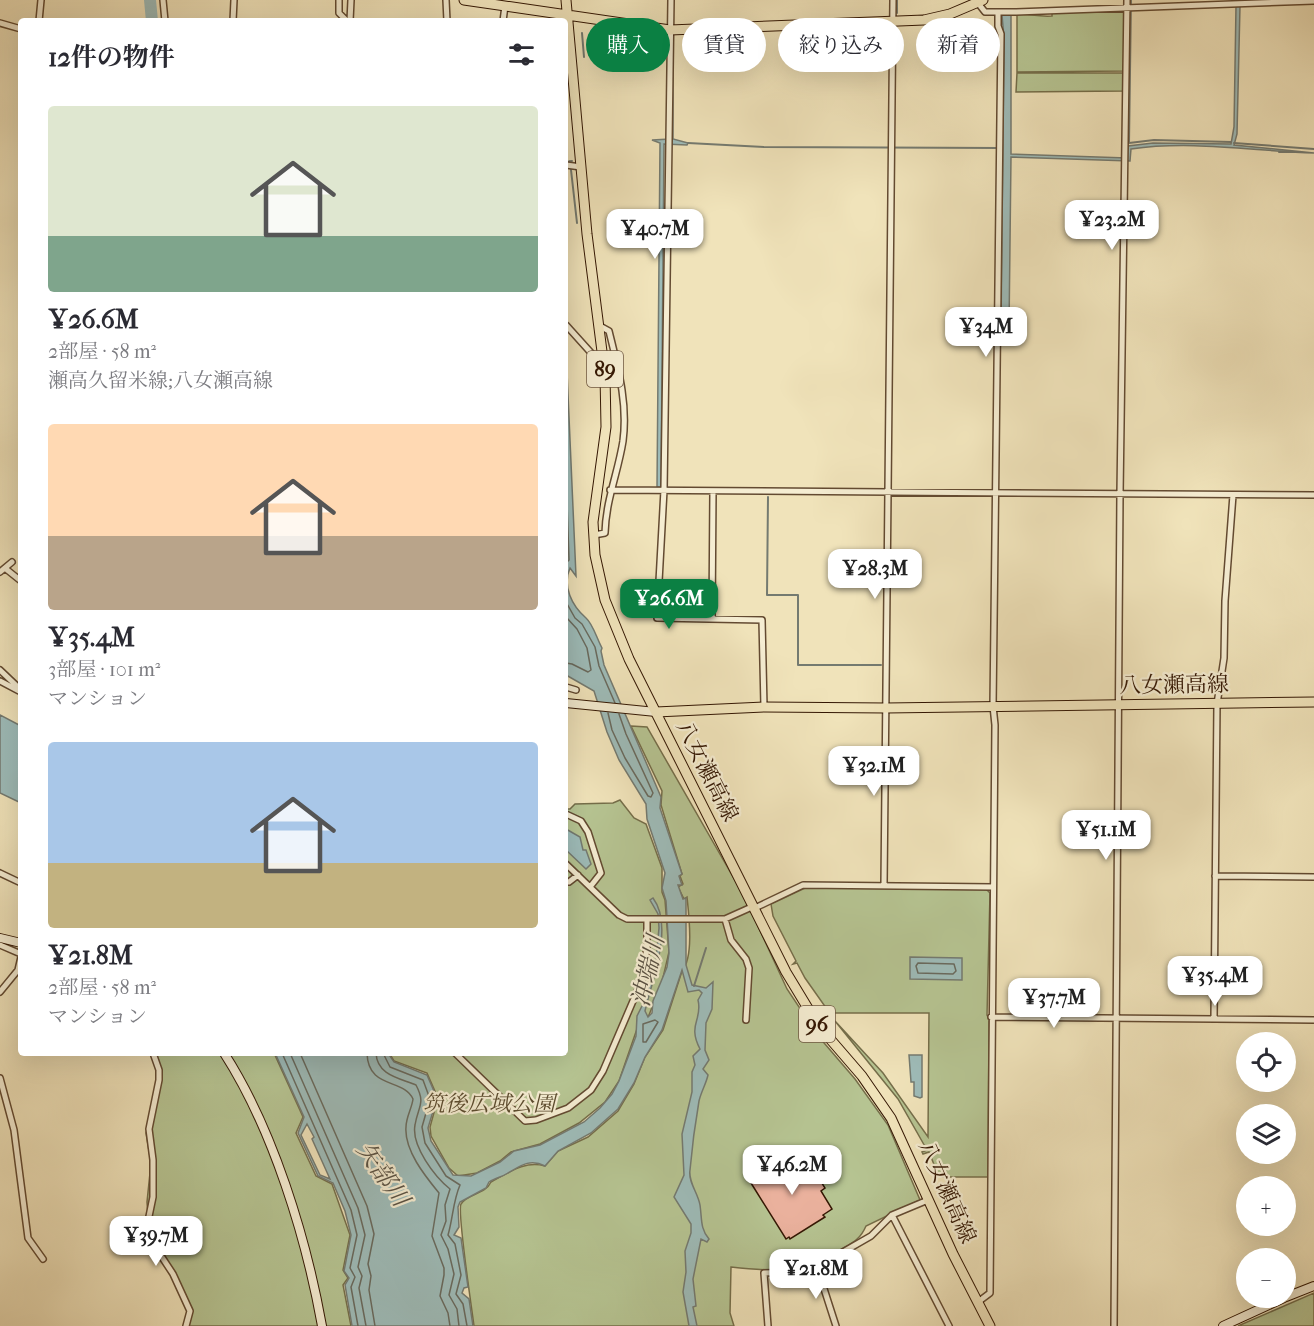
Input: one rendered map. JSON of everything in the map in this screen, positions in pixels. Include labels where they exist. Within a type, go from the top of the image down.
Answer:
[{"type":"main road","points":[[464,0],[588,18]]},
{"type":"main road","name":"89","points":[[566,0],[581,167],[606,388],[606,427],[593,522],[595,555],[605,600],[629,659],[656,712]]},
{"type":"main road","points":[[904,21],[924,20],[950,14],[980,1]]},
{"type":"main road","points":[[670,30],[778,26]]},
{"type":"main road","name":"八女瀬高線","points":[[990,1326],[928,1200],[891,1118],[862,1076],[839,1052],[813,1017],[786,972],[656,712],[764,707],[886,708],[1314,702]]},
{"type":"street","points":[[39,18],[41,0]]},
{"type":"street","points":[[164,0],[165,18]]},
{"type":"street","points":[[233,18],[234,0]]},
{"type":"street","points":[[339,0],[339,14],[345,18]]},
{"type":"street","points":[[349,18],[351,0]]},
{"type":"street","points":[[446,0],[447,18]]},
{"type":"street","points":[[670,0],[670,18]]},
{"type":"street","points":[[893,0],[893,18]]},
{"type":"street","points":[[1114,1326],[1120,494],[1127,0]]},
{"type":"street","points":[[980,1],[986,12],[998,12],[1314,1]]},
{"type":"street","points":[[503,18],[505,6]]},
{"type":"street","points":[[977,1302],[990,1293],[995,725],[993,706],[1001,45],[998,12]]},
{"type":"street","points":[[0,23],[18,28]]},
{"type":"street","points":[[669,72],[664,490],[657,618],[762,620],[764,707]]},
{"type":"street","points":[[885,885],[892,72]]},
{"type":"street","points":[[568,165],[581,167]]},
{"type":"street","points":[[594,535],[605,533],[610,490],[622,443],[625,413],[622,386],[609,331],[598,325]]},
{"type":"street","points":[[568,327],[593,355],[603,358]]},
{"type":"street","points":[[610,490],[1314,495]]},
{"type":"street","points":[[712,619],[713,490]]},
{"type":"street","points":[[1214,1019],[1217,704],[1224,658],[1225,601],[1233,495]]},
{"type":"street","points":[[12,562],[3,570],[18,579]]},
{"type":"street","points":[[0,670],[18,688]]},
{"type":"street","points":[[0,681],[18,690]]},
{"type":"street","points":[[568,688],[576,690]]},
{"type":"street","points":[[568,703],[656,712]]},
{"type":"street","points":[[568,814],[581,821],[600,864],[602,873],[590,887]]},
{"type":"street","points":[[568,866],[619,915],[627,919],[647,920],[725,919],[803,885],[993,887]]},
{"type":"street","points":[[0,873],[18,882]]},
{"type":"street","points":[[568,882],[578,875]]},
{"type":"street","points":[[1215,876],[1314,877]]},
{"type":"street","points":[[725,919],[731,940],[746,959],[748,968],[747,1020]]},
{"type":"street","points":[[458,1056],[525,1121],[536,1120],[568,1108],[591,1090],[603,1071],[642,980],[647,947],[647,920]]},
{"type":"street","points":[[0,938],[18,942]]},
{"type":"street","points":[[0,945],[18,954]]},
{"type":"street","points":[[0,992],[18,970]]},
{"type":"street","points":[[991,1017],[1314,1020]]},
{"type":"street","points":[[154,1056],[159,1070],[159,1080],[149,1129],[153,1160],[153,1197],[148,1212],[148,1233],[173,1274],[190,1311],[186,1326]]},
{"type":"street","points":[[226,1056],[256,1114],[285,1187],[300,1232],[322,1326]]},
{"type":"street","points":[[0,1078],[14,1130],[28,1238],[43,1259]]},
{"type":"street","points":[[768,1326],[764,1273],[794,1272],[817,1267],[871,1236],[892,1215],[928,1200]]},
{"type":"street","points":[[892,1215],[949,1326]]},
{"type":"street","points":[[817,1267],[836,1326]]},
{"type":"street","points":[[1296,1293],[1314,1286]]},
{"type":"street","points":[[1223,1326],[1261,1308]]},
{"type":"green space","points":[[1124,11],[1124,71],[1017,72],[1017,14],[1052,16],[1052,13]]},
{"type":"green space","points":[[1017,73],[1123,73],[1123,91],[1016,92]]},
{"type":"green space","name":"筑後広域公園","points":[[631,726],[647,727],[744,896],[787,989],[819,1037],[855,1079],[888,1125],[920,1200],[866,1226],[861,1235],[852,1243],[813,1263],[775,1270],[731,1267],[730,1313],[734,1326],[474,1326],[463,1241],[461,1204],[464,1200],[485,1189],[491,1182],[517,1168],[531,1165],[545,1166],[558,1151],[588,1137],[618,1111],[634,1084],[645,1057],[663,1030],[686,965],[690,936],[687,897],[684,899],[678,887],[683,884],[680,876],[682,874],[661,805],[662,791]]},
{"type":"green space","name":"筑後広域公園","points":[[620,800],[634,818],[646,824],[662,868],[662,892],[665,900],[669,952],[662,982],[649,1015],[637,1029],[619,1081],[605,1102],[579,1123],[540,1144],[511,1152],[500,1161],[477,1173],[458,1176],[449,1168],[431,1136],[430,1127],[438,1098],[427,1073],[394,1061],[391,1056],[568,1056],[568,809],[575,804],[613,803]]},
{"type":"green space","points":[[805,888],[986,889],[990,893],[987,1015],[989,1019],[988,1177],[939,1177],[929,1152],[923,1154],[922,1152],[927,1150],[898,1099],[835,1021],[883,1073],[928,1137],[929,1013],[830,1013],[827,1016],[829,1012],[797,963],[793,964],[796,961],[773,916],[771,904]]},
{"type":"green space","points":[[151,1056],[275,1056],[303,1117],[296,1133],[316,1176],[332,1184],[350,1235],[343,1270],[348,1278],[343,1285],[351,1326],[188,1326],[191,1309],[149,1230],[147,1202],[151,1163],[146,1133],[158,1084],[156,1067]]},
{"type":"green space","points":[[1314,1293],[1314,1326],[1238,1326],[1279,1308],[1296,1308],[1296,1301]]},
{"type":"water","points":[[1236,6],[1240,6],[1237,134],[1234,145],[1314,153],[1177,146],[1131,149],[1130,161],[1011,157],[1009,329],[1001,329],[1004,39],[1002,15],[1011,14],[1011,154],[1127,158],[1128,146],[1153,143],[1231,144],[1234,127]]},
{"type":"water","points":[[673,37],[673,139],[688,143],[687,145],[664,144],[661,487],[657,487],[660,143],[652,140],[670,139]]},
{"type":"water","points":[[568,394],[576,576],[570,568],[568,575]]},
{"type":"water","name":"矢部川","points":[[568,589],[576,608],[591,624],[602,648],[604,665],[661,797],[660,808],[682,874],[679,876],[682,885],[678,885],[683,899],[686,898],[686,965],[692,985],[706,988],[713,982],[712,1009],[706,1023],[705,1050],[709,1060],[703,1069],[708,1075],[699,1101],[690,1174],[699,1201],[703,1227],[709,1239],[707,1242],[701,1239],[693,1279],[696,1306],[693,1307],[697,1326],[689,1326],[683,1292],[686,1272],[685,1251],[691,1233],[691,1224],[674,1197],[684,1175],[682,1134],[692,1092],[692,1072],[695,1065],[693,1056],[700,1049],[696,1041],[695,1028],[699,1013],[698,1000],[702,993],[699,990],[688,992],[682,970],[662,1030],[618,1109],[591,1133],[558,1151],[545,1166],[530,1163],[521,1166],[489,1182],[486,1188],[460,1202],[459,1227],[454,1235],[461,1238],[468,1287],[464,1288],[462,1293],[469,1299],[473,1326],[352,1326],[345,1285],[349,1278],[344,1271],[351,1235],[345,1211],[333,1183],[318,1176],[298,1133],[304,1117],[276,1056],[390,1056],[394,1062],[427,1075],[437,1098],[428,1128],[431,1141],[453,1175],[471,1176],[500,1162],[514,1151],[540,1145],[584,1122],[612,1094],[636,1036],[637,1016],[646,998],[656,959],[659,928],[658,914],[650,900],[653,898],[662,923],[662,938],[645,1011],[648,1017],[652,1013],[653,1001],[667,967],[669,953],[666,901],[662,888],[665,873],[647,819],[646,804],[619,760],[594,691],[568,676]],"holes":[[[307,1124],[314,1137],[312,1139],[330,1179],[320,1175],[301,1135]]]},
{"type":"water","points":[[0,715],[18,724],[18,802],[0,793]]},
{"type":"water","points":[[568,830],[580,837],[583,850],[586,850],[591,864],[586,869],[568,852]]},
{"type":"water","points":[[910,957],[962,958],[962,980],[910,979]]},
{"type":"water","points":[[909,1055],[922,1055],[922,1097],[920,1098],[914,1096]]},
{"type":"building","points":[[798,1154],[810,1173],[814,1170],[825,1188],[821,1191],[832,1209],[823,1215],[825,1217],[790,1239],[789,1237],[786,1239],[751,1183],[752,1179],[787,1157],[789,1159]]},
{"type":"waterway","points":[[150,0],[152,18]]},
{"type":"waterway","points":[[897,0],[897,13]]},
{"type":"waterway","points":[[1131,0],[1129,143],[1154,140],[1231,142]]},
{"type":"waterway","points":[[582,33],[584,57]]},
{"type":"waterway","points":[[688,143],[764,147],[1000,148]]},
{"type":"waterway","points":[[1234,143],[1314,149]]},
{"type":"waterway","points":[[1279,152],[1297,152]]},
{"type":"waterway","points":[[570,161],[577,223]]},
{"type":"waterway","points":[[568,162],[572,161]]},
{"type":"waterway","points":[[768,497],[767,595],[798,595],[798,665],[881,665]]},
{"type":"waterway","points":[[694,986],[706,948]]},
{"type":"water label","name":"沖端川","points":[[648,971]]}]
